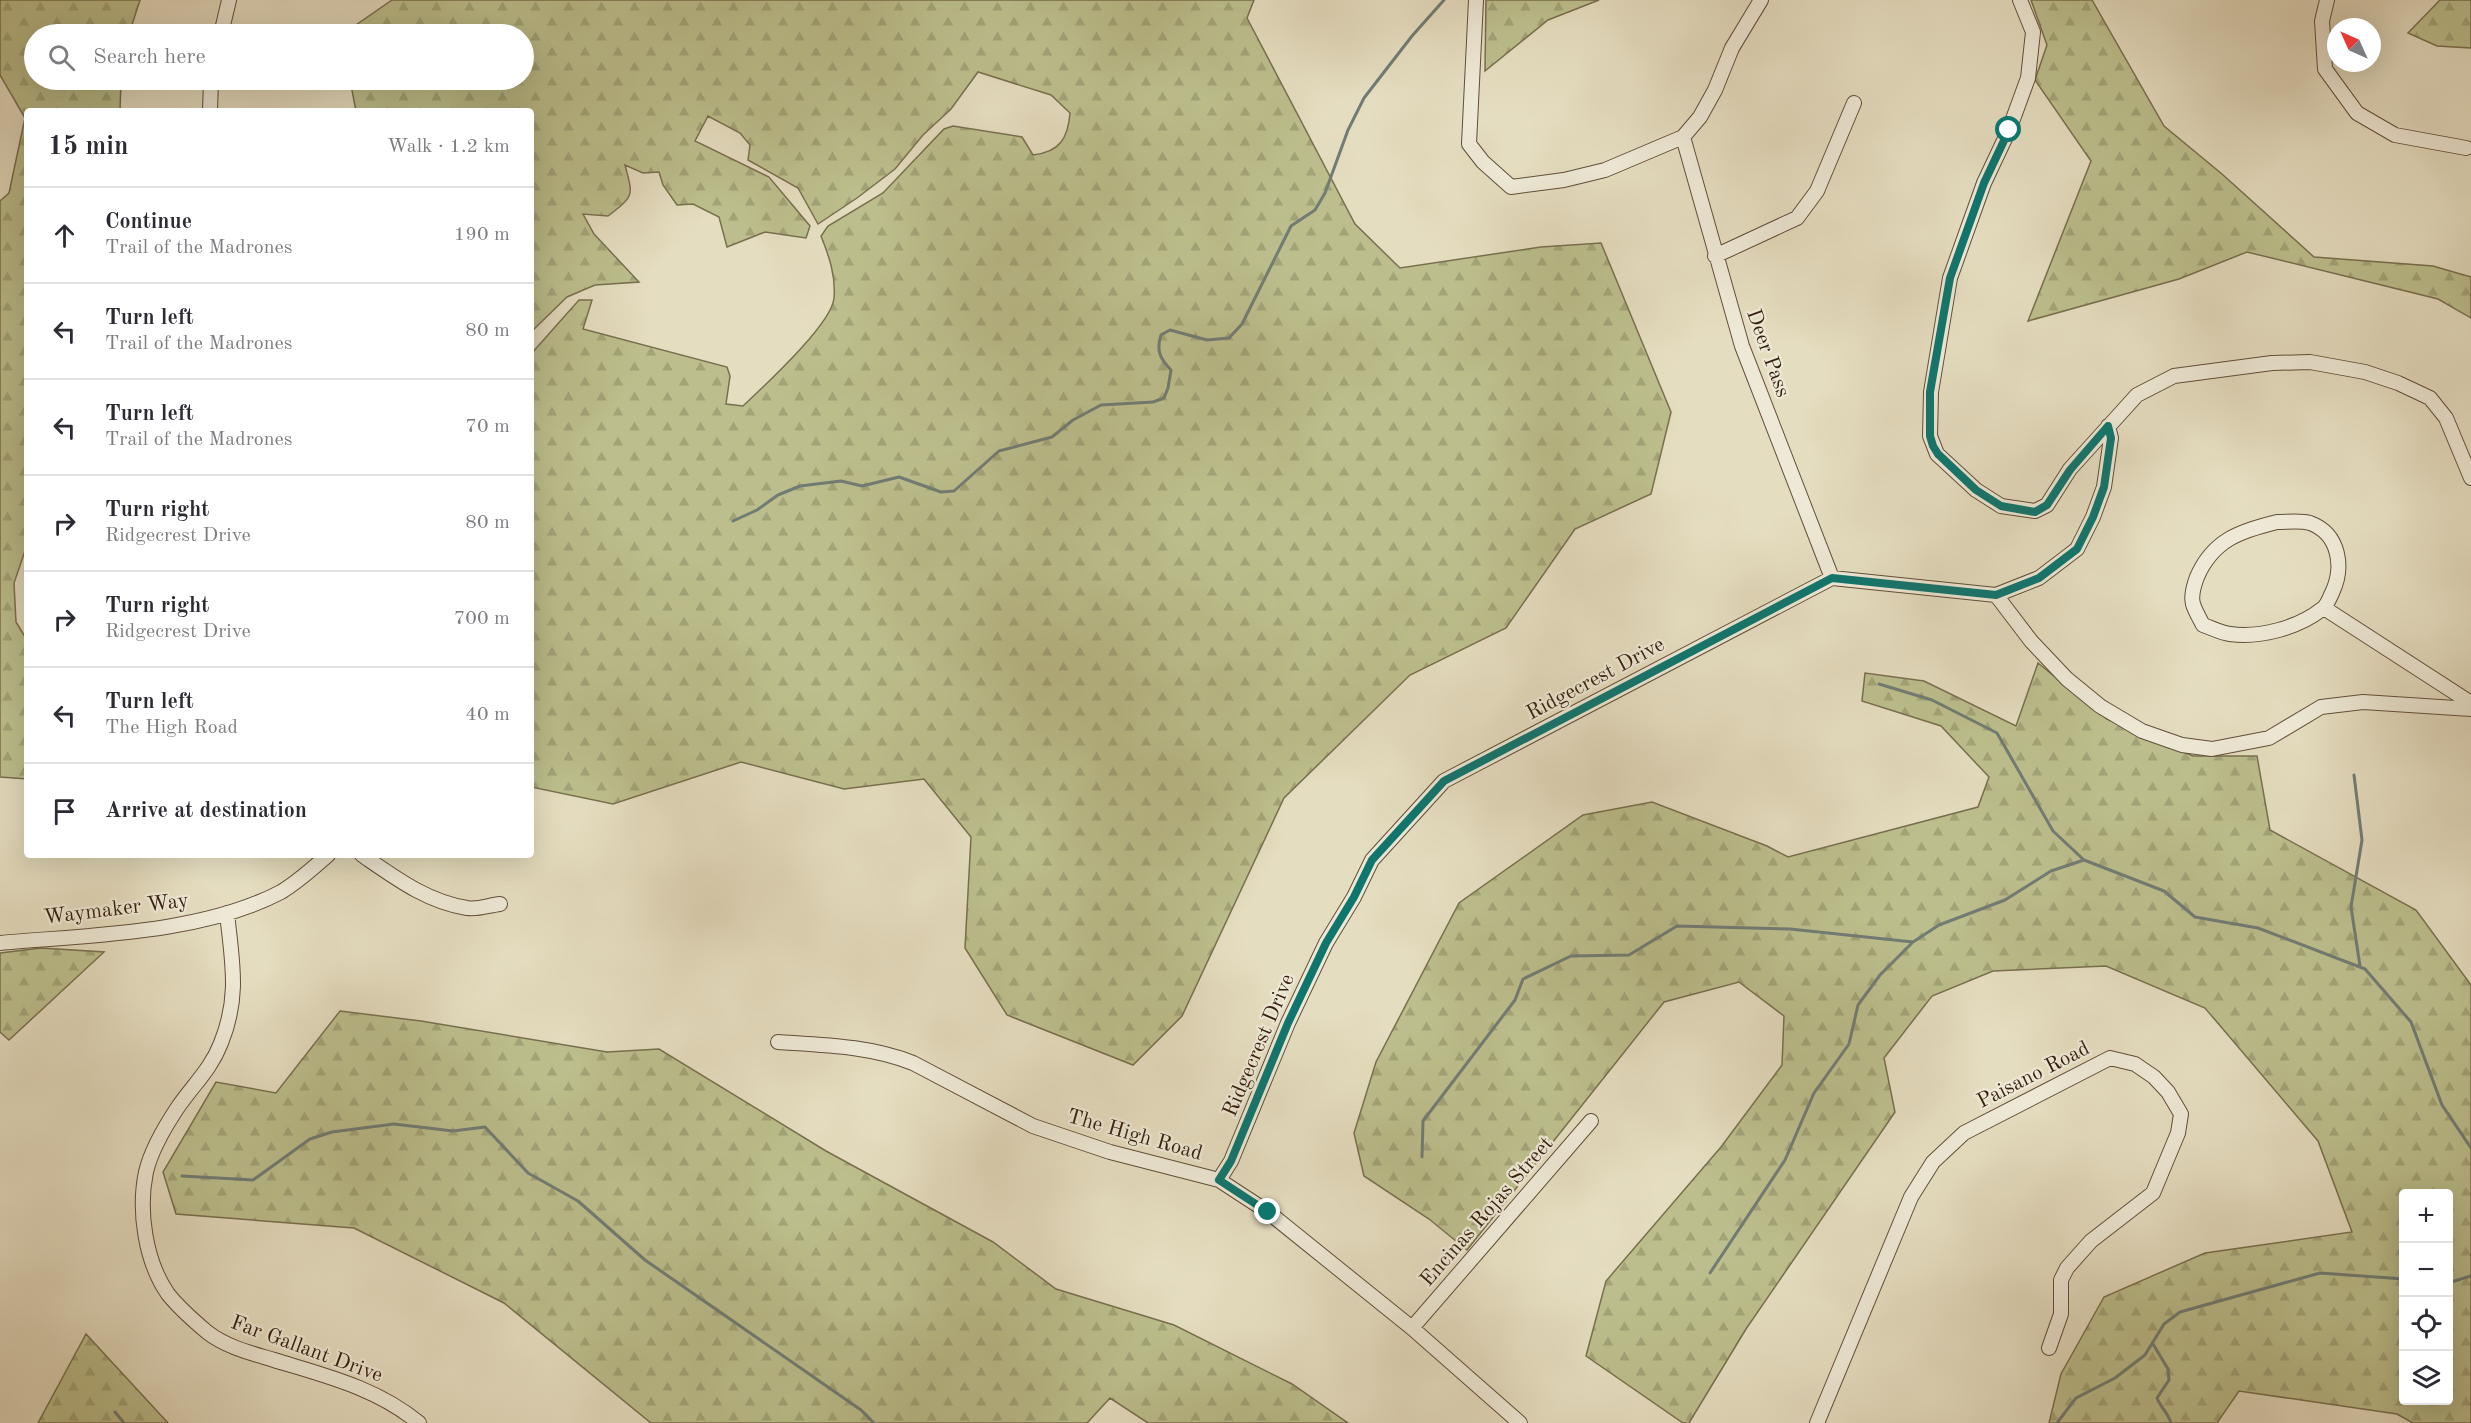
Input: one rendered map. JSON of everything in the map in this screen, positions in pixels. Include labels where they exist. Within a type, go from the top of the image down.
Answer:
[{"type":"street","points":[[223,24],[229,0]]},
{"type":"street","points":[[1476,0],[1469,144],[1483,162],[1512,188],[1564,180],[1605,170],[1683,137],[1700,117],[1715,90],[1732,48],[1761,0]]},
{"type":"street","points":[[2020,0],[2033,32],[2028,78],[2009,130],[1984,183],[1950,278],[1930,392],[1930,436],[1938,454],[1976,490],[2001,506],[2035,512],[2047,505],[2070,470],[2138,395],[2174,376],[2272,363],[2310,362],[2365,372],[2398,383],[2430,398],[2446,418],[2471,478]]},
{"type":"street","points":[[2327,0],[2322,21],[2325,69],[2357,113],[2395,135],[2466,148]]},
{"type":"street","points":[[210,108],[211,90]]},
{"type":"street","points":[[1715,256],[1797,218],[1817,191],[1854,103]]},
{"type":"street","name":"Deer Pass","points":[[1683,137],[1742,346],[1832,578]]},
{"type":"street","points":[[1832,578],[1996,595],[2039,578],[2077,549],[2093,517],[2104,487],[2111,438],[2108,426]]},
{"type":"street","points":[[2277,522],[2309,523],[2334,543],[2339,560],[2336,585],[2324,608],[2297,623],[2263,634],[2229,634],[2203,625],[2192,602],[2194,584],[2204,561],[2224,541],[2249,529],[2277,522]]},
{"type":"street","name":"Ridgecrest Drive","points":[[1219,1180],[1231,1161],[1288,1023],[1326,943],[1354,897],[1372,860],[1444,781],[1832,578]]},
{"type":"street","points":[[1996,595],[2031,641],[2067,679],[2100,706],[2142,730],[2182,745],[2212,749],[2269,738],[2321,707],[2363,702],[2471,709]]},
{"type":"street","points":[[2324,608],[2471,703]]},
{"type":"street","name":"Waymaker Way","points":[[0,943],[155,928],[227,913],[248,907],[283,891],[324,858]]},
{"type":"street","points":[[367,858],[412,888],[438,900],[469,909],[500,904]]},
{"type":"street","name":"Far Gallant Drive","points":[[227,913],[235,988],[229,1020],[210,1067],[179,1106],[157,1144],[146,1170],[142,1199],[147,1240],[158,1276],[169,1294],[209,1334],[238,1349],[364,1389],[401,1408],[419,1423]]},
{"type":"street","name":"The High Road","points":[[778,1042],[839,1046],[893,1055],[914,1063],[1033,1126],[1110,1152],[1219,1180],[1268,1212],[1412,1329],[1520,1423]]},
{"type":"street","name":"Paisano Road","points":[[1817,1423],[1911,1197],[1934,1162],[1964,1133],[2110,1058],[2135,1064],[2154,1077],[2168,1092],[2181,1114],[2178,1133],[2153,1192],[2091,1241],[2067,1268],[2061,1280],[2061,1314],[2049,1348]]},
{"type":"street","name":"Encinas Rojas Street","points":[[1412,1329],[1591,1121]]},
{"type":"green space","points":[[0,0],[140,0],[132,24],[24,24],[24,90],[121,90],[120,108],[24,108],[24,116],[0,75]]},
{"type":"green space","points":[[392,0],[1254,0],[1247,18],[1355,224],[1400,268],[1541,247],[1601,243],[1671,412],[1651,494],[1575,529],[1506,628],[1410,675],[1284,798],[1182,1016],[1133,1065],[1007,1015],[965,948],[971,837],[924,779],[844,789],[741,762],[613,804],[534,788],[534,351],[579,300],[592,300],[583,329],[727,367],[730,376],[726,404],[743,406],[796,354],[822,323],[830,309],[834,298],[834,282],[821,236],[828,226],[883,193],[944,129],[953,126],[1022,137],[1033,155],[1050,151],[1061,142],[1067,130],[1070,113],[1051,95],[978,72],[951,109],[923,135],[895,169],[818,224],[798,188],[748,160],[750,145],[740,133],[708,116],[695,141],[769,177],[810,226],[806,238],[765,232],[727,247],[719,217],[693,204],[677,205],[663,185],[659,172],[643,173],[625,165],[630,183],[630,194],[623,204],[608,216],[583,214],[594,234],[639,282],[595,285],[567,297],[534,329],[534,108],[355,108],[352,90],[534,90],[534,24],[357,24]]},
{"type":"green space","points":[[1486,0],[1599,0],[1548,20],[1485,71]]},
{"type":"green space","points":[[2031,0],[2092,0],[2164,126],[2222,174],[2314,257],[2433,266],[2471,277],[2471,318],[2438,299],[2247,252],[2179,279],[2028,321],[2091,161],[2035,80],[2047,45]]},
{"type":"green space","points":[[2440,0],[2471,0],[2471,48],[2437,46],[2408,33]]},
{"type":"green space","points":[[24,123],[24,554],[14,583],[16,622],[24,635],[24,779],[0,777],[0,201],[9,193]]},
{"type":"green space","points":[[2038,663],[2107,719],[2193,756],[2257,756],[2270,830],[2416,910],[2471,985],[2471,1423],[2413,1423],[2397,1414],[2239,1391],[2217,1423],[2049,1423],[2061,1374],[2104,1297],[2205,1253],[2352,1232],[2318,1141],[2205,1008],[2106,966],[1993,971],[1932,996],[1884,1058],[1895,1112],[1746,1329],[1689,1423],[1683,1423],[1586,1356],[1606,1281],[1721,1147],[1782,1065],[1784,1016],[1739,982],[1664,1002],[1467,1250],[1429,1219],[1364,1176],[1354,1133],[1376,1062],[1459,903],[1583,815],[1652,802],[1767,846],[1788,857],[1978,807],[1989,777],[1941,726],[1862,701],[1865,673],[1924,681],[2016,726]]},
{"type":"green space","points":[[41,948],[104,952],[9,1040],[0,1032],[0,953]]},
{"type":"green space","points":[[340,1011],[421,1021],[607,1052],[659,1049],[826,1151],[993,1242],[1056,1289],[1174,1325],[1292,1384],[1348,1423],[1148,1423],[1110,1398],[1087,1423],[651,1423],[504,1303],[354,1228],[176,1214],[163,1172],[216,1082],[276,1093]]},
{"type":"green space","points":[[86,1334],[168,1423],[38,1423]]},
{"type":"waterway","points":[[733,521],[757,510],[778,495],[800,486],[841,481],[862,486],[899,477],[941,492],[954,491],[999,451],[1052,437],[1073,420],[1101,405],[1153,402],[1164,398],[1171,370],[1160,354],[1161,335],[1170,330],[1207,340],[1229,338],[1242,324],[1291,226],[1315,210],[1325,193],[1348,130],[1364,98],[1412,36],[1444,0]]},
{"type":"waterway","points":[[1879,684],[1932,700],[1997,733],[2053,831],[2084,860],[2164,891],[2195,917],[2258,928],[2365,969],[2411,1022],[2442,1105],[2471,1148]]},
{"type":"waterway","points":[[2354,775],[2362,840],[2351,907],[2360,966]]},
{"type":"waterway","points":[[1422,1157],[1423,1121],[1515,1000],[1523,979],[1571,956],[1629,955],[1677,926],[1790,929],[1913,942],[1939,925],[2005,900],[2051,871],[2084,860]]},
{"type":"waterway","points":[[1710,1273],[1785,1160],[1814,1093],[1849,1044],[1858,1005],[1880,975],[1913,942]]},
{"type":"waterway","points":[[182,1176],[253,1180],[310,1139],[332,1132],[394,1124],[453,1131],[485,1127],[528,1173],[578,1201],[645,1260],[861,1410],[874,1423]]},
{"type":"waterway","points":[[2057,1423],[2076,1398],[2115,1378],[2145,1355],[2164,1324],[2180,1312],[2320,1273],[2399,1279]]},
{"type":"waterway","points":[[2453,1281],[2471,1276]]},
{"type":"waterway","points":[[2153,1344],[2168,1369],[2169,1380],[2157,1398],[2171,1423]]},
{"type":"waterway","points":[[115,1412],[124,1423]]},
{"type":"route","points":[[1268,1212],[1219,1180],[1231,1161],[1288,1023],[1326,943],[1354,897],[1372,860],[1444,781],[1832,578],[1996,595],[2039,578],[2077,549],[2093,517],[2104,487],[2111,438],[2108,426],[2070,470],[2047,505],[2035,512],[2001,506],[1976,490],[1938,454],[1930,436],[1930,392],[1950,278],[1984,183],[2009,130]]}]
